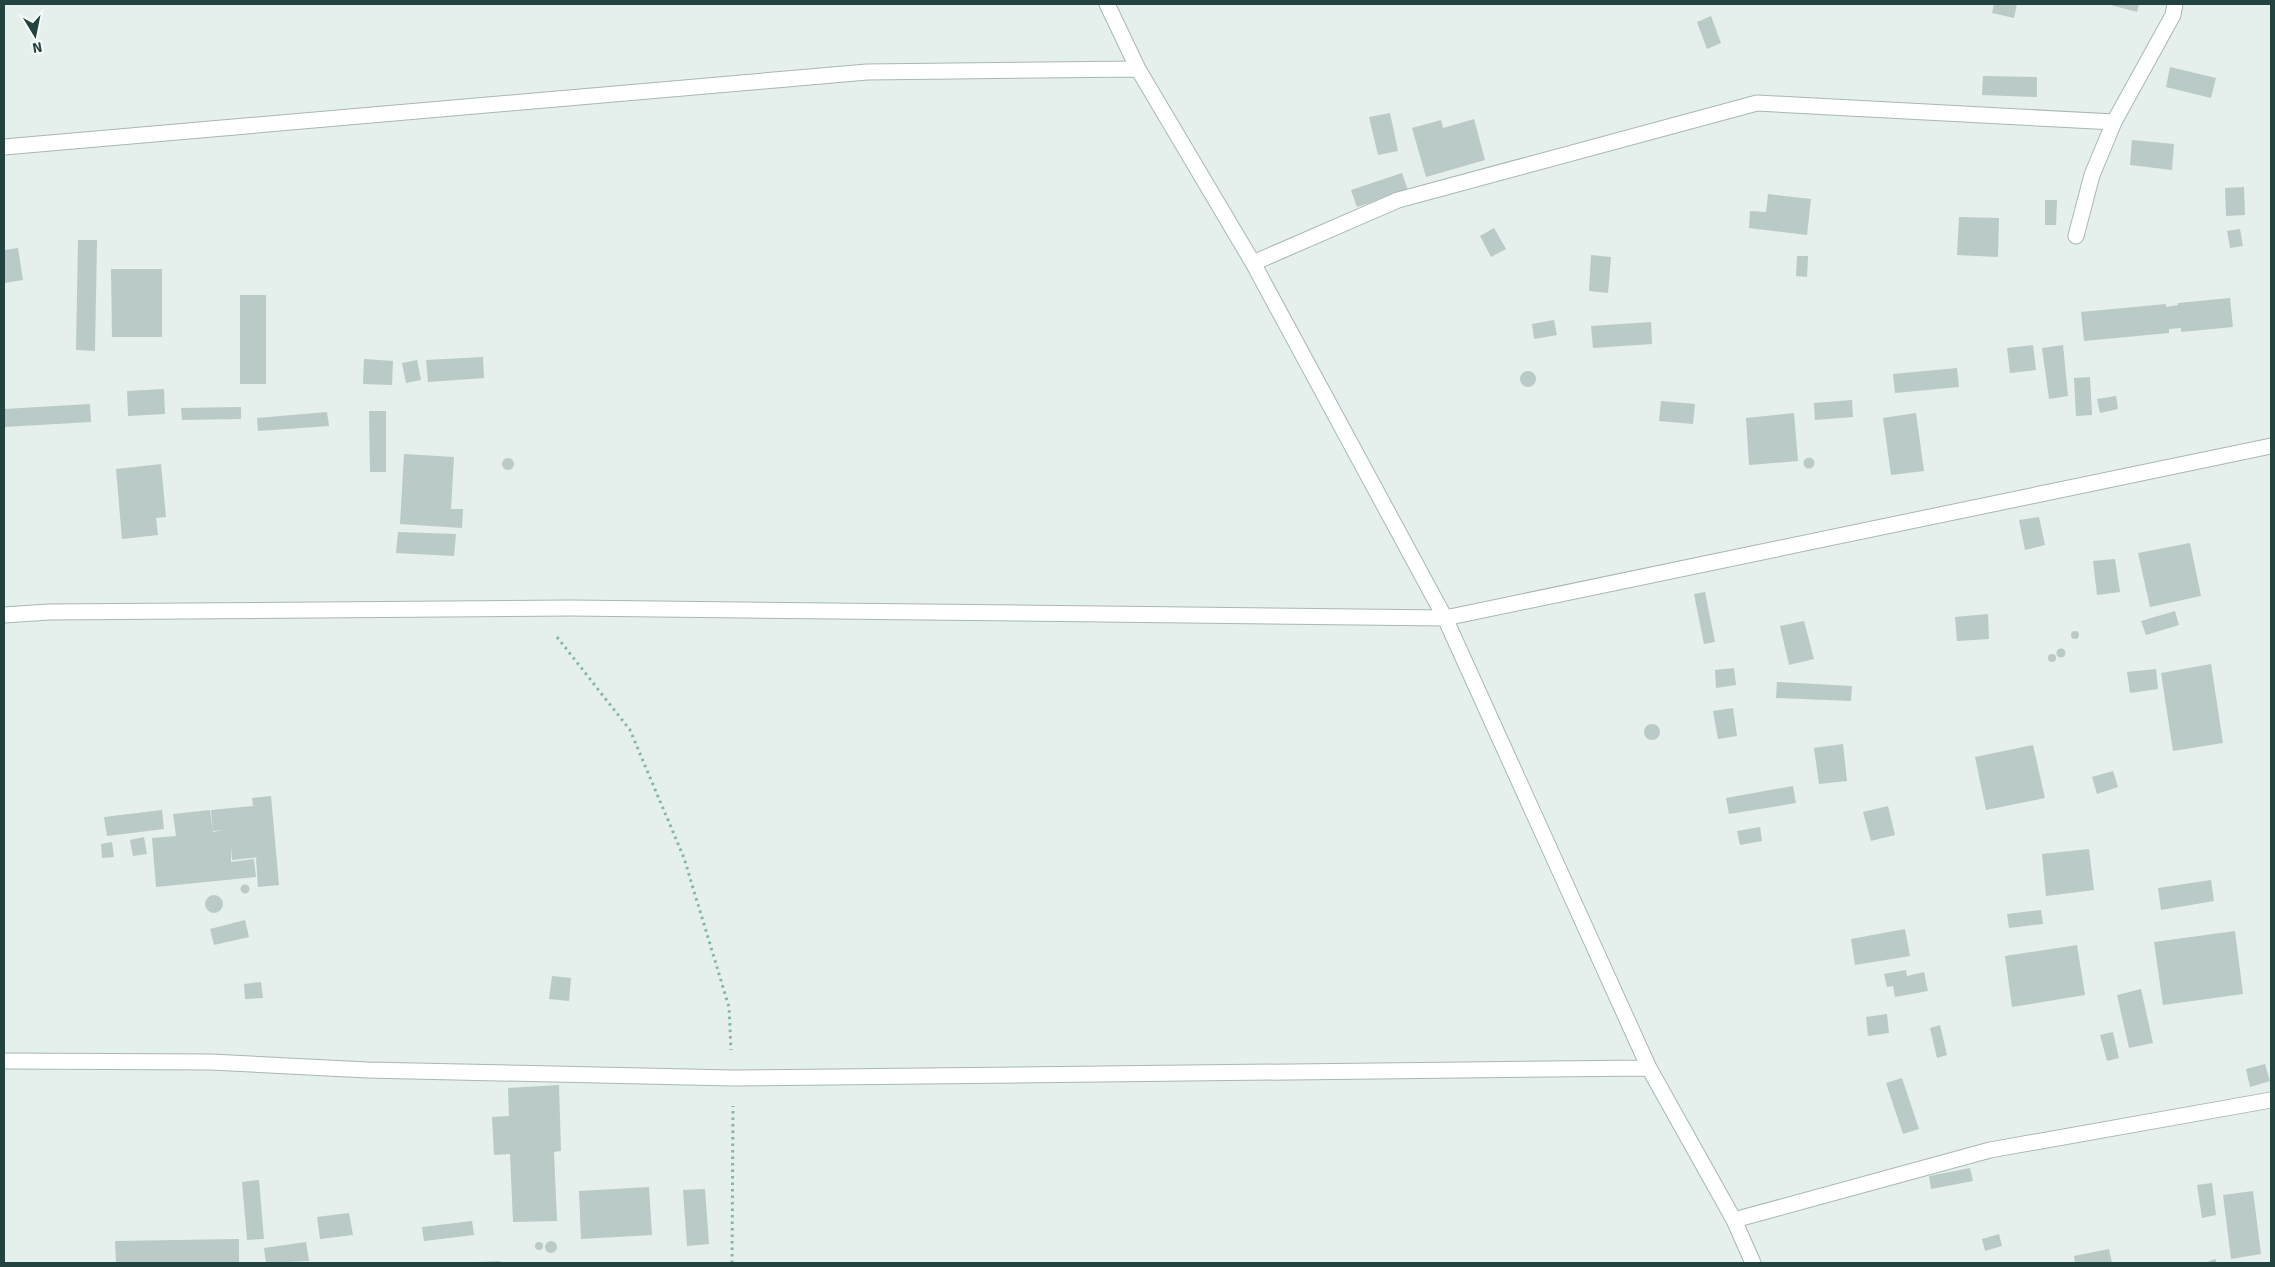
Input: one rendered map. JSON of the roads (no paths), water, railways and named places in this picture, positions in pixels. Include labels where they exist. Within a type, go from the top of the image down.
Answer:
[{"type":"street","points":[[1107,4],[1138,69],[1253,263],[1445,618],[1649,1068],[1734,1220],[1753,1263]]},
{"type":"street","points":[[2076,236],[2092,175],[2114,122],[2173,15],[2174,4]]},
{"type":"street","points":[[4,147],[867,72],[1138,69]]},
{"type":"street","points":[[1253,263],[1398,200],[1757,103],[2114,122]]},
{"type":"street","points":[[4,615],[49,612],[534,608],[1445,618],[2271,449]]},
{"type":"street","points":[[4,1062],[211,1062],[367,1070],[733,1078],[1649,1068]]},
{"type":"street","points":[[1734,1220],[1990,1150],[2271,1100]]}]
